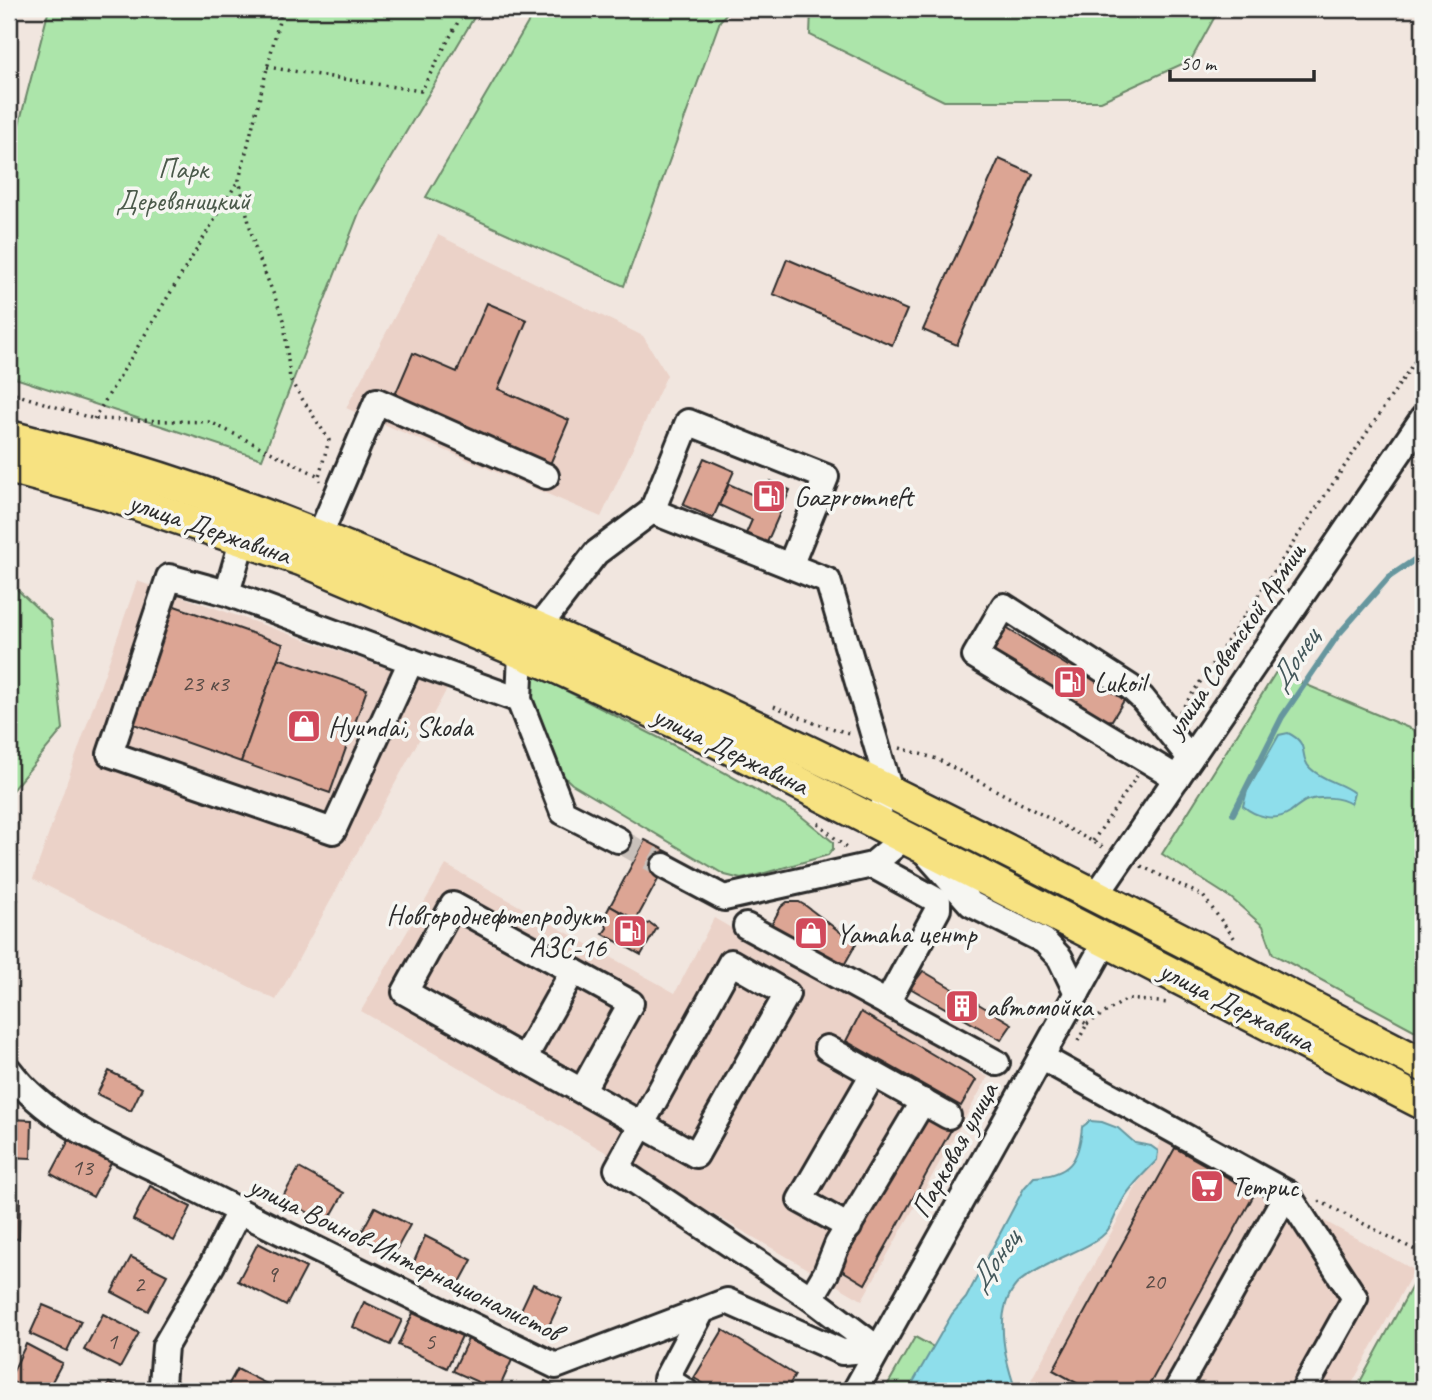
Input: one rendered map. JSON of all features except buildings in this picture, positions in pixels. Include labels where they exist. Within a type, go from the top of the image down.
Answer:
[{"type":"main road","name":"улица Державина","points":[[9,437],[323,527],[717,741],[1423,1103]]},
{"type":"main road","name":"улица Державина","points":[[9,467],[105,493],[243,538],[729,713],[890,791],[1423,1065]]},
{"type":"street","points":[[323,527],[377,401],[546,476]]},
{"type":"street","name":"улица Советской Армии","points":[[1096,896],[1423,418]]},
{"type":"street","points":[[618,840],[563,813],[519,700],[529,639],[596,553],[652,511],[688,422],[826,477],[790,566]]},
{"type":"street","points":[[652,511],[828,581],[890,791],[875,821]]},
{"type":"street","points":[[227,593],[243,538]]},
{"type":"street","points":[[411,661],[334,831],[110,754],[169,577],[227,593],[519,700]]},
{"type":"street","points":[[1004,606],[1130,687],[1168,730],[1183,768],[1148,760],[975,656],[1004,606]]},
{"type":"street","points":[[664,866],[724,898],[869,865],[911,840],[971,904],[1045,941],[1060,958],[1077,1010]]},
{"type":"street","points":[[869,865],[938,901],[938,909],[887,1003]]},
{"type":"street","points":[[582,1091],[631,1003],[453,905],[405,992],[524,1059],[582,1091],[641,1124],[696,1155],[787,994],[731,962],[641,1124],[617,1169],[811,1298],[878,1349]]},
{"type":"street","points":[[746,926],[998,1063]]},
{"type":"street","name":"Парковая улица","points":[[855,1391],[1041,1057],[1077,1010],[1107,939]]},
{"type":"street","points":[[524,1059],[573,971]]},
{"type":"street","points":[[827,1048],[948,1116]]},
{"type":"street","points":[[1041,1057],[1287,1193],[1355,1298],[1303,1391]]},
{"type":"street","name":"улица Воинов-Интернационалистов","points":[[9,1070],[22,1087],[51,1113],[239,1211],[556,1366],[727,1301],[842,1352],[878,1349]]},
{"type":"street","points":[[849,1227],[800,1200],[873,1074]]},
{"type":"street","points":[[811,1298],[826,1273],[837,1245],[923,1101]]},
{"type":"street","points":[[1176,1391],[1287,1193]]},
{"type":"street","points":[[167,1391],[162,1384],[165,1346],[212,1265],[239,1211]]},
{"type":"street","points":[[685,1391],[666,1379],[702,1311]]},
{"type":"path","points":[[94,419],[240,180],[282,9]]},
{"type":"path","points":[[267,67],[421,91],[465,9]]},
{"type":"path","points":[[240,180],[254,248],[284,320],[290,380],[329,440],[319,476],[323,527]]},
{"type":"path","points":[[1168,730],[1423,349]]},
{"type":"path","points":[[9,392],[94,419],[210,422],[319,476]]},
{"type":"path","points":[[1093,841],[1148,760]]},
{"type":"path","points":[[818,822],[869,865]]},
{"type":"path","points":[[9,920],[18,898]]},
{"type":"path","points":[[1074,1046],[1077,1010],[1127,999],[1180,1003]]},
{"type":"path","points":[[1315,1199],[1423,1254]]},
{"type":"shaded area","points":[[438,235],[643,336],[667,375],[601,517],[346,408]]},
{"type":"shaded area","points":[[137,581],[447,689],[276,1000],[33,879]]},
{"type":"shaded area","points":[[446,865],[675,993],[714,918],[988,1077],[862,1300],[361,1011]]},
{"type":"shaded area","points":[[1165,1134],[1414,1270],[1348,1391],[1051,1391],[1031,1380]]},
{"type":"green space","name":"Парк Деревяницкий","points":[[49,9],[479,9],[361,208],[262,459],[9,376],[9,163]]},
{"type":"green space","points":[[536,9],[730,9],[720,21],[624,286],[426,197]]},
{"type":"green space","points":[[811,9],[1219,9],[1191,60],[1101,101],[944,101],[810,35]]},
{"type":"green space","points":[[9,582],[51,621],[63,729],[9,794]]},
{"type":"green space","points":[[1276,672],[1423,734],[1423,1035],[1273,954],[1263,926],[1231,898],[1162,854]]},
{"type":"green space","points":[[531,673],[689,753],[796,812],[833,842],[833,849],[828,855],[754,876],[741,879],[725,875],[572,784],[562,774],[542,735],[527,678]]},
{"type":"green space","points":[[895,804],[1423,1077],[1423,1092],[889,815]]},
{"type":"green space","points":[[1423,1266],[1423,1391],[1355,1391]]},
{"type":"green space","points":[[915,1337],[1014,1391],[884,1391]]},
{"type":"water","points":[[1288,733],[1299,741],[1310,768],[1354,793],[1351,804],[1336,799],[1313,799],[1278,817],[1260,815],[1243,806],[1247,791],[1279,735]]},
{"type":"water","points":[[1090,1121],[1118,1128],[1135,1143],[1151,1146],[1158,1151],[1157,1160],[1126,1194],[1111,1225],[1101,1237],[1028,1275],[1009,1295],[1003,1336],[1016,1391],[908,1391],[952,1314],[966,1298],[1024,1188],[1034,1177],[1056,1173],[1070,1164],[1078,1149],[1082,1127]]},
{"type":"waterway","name":"Донец","points":[[1233,814],[1282,717],[1338,635],[1389,577],[1423,554]]},
{"type":"tunnel","points":[[618,840],[664,866]]},
{"type":"place","name":"Gazpromneft","points":[[769,496]]},
{"type":"place","name":"Lukoil","points":[[1070,682]]},
{"type":"place","name":"Hyundai, Skoda","points":[[304,726]]},
{"type":"place","name":"Новгороднефтепродукт АЗС-16","points":[[630,931]]},
{"type":"place","name":"Yamaha центр","points":[[811,933]]},
{"type":"place","name":"автомойка","points":[[962,1006]]},
{"type":"place","name":"Тетрис","points":[[1207,1186]]}]
